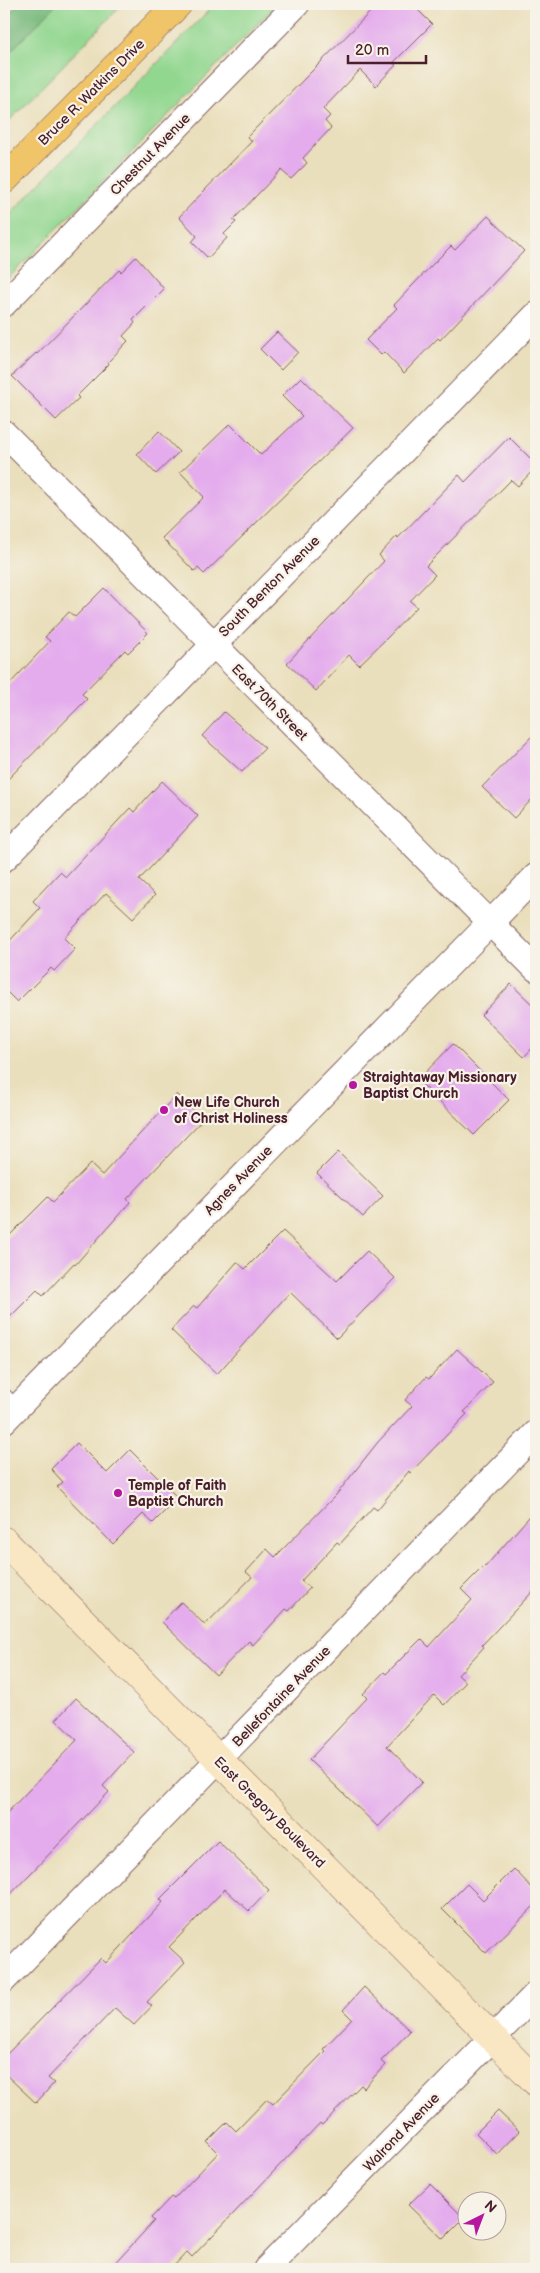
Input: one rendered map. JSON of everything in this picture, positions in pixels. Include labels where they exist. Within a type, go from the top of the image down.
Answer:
[{"type":"highway","name":"Bruce R. Watkins Drive","points":[[4,180],[178,4]]},
{"type":"main road","name":"East Gregory Boulevard","points":[[4,1541],[536,2082]]},
{"type":"street","name":"Chestnut Avenue","points":[[4,304],[297,4]]},
{"type":"street","name":"South Benton Avenue","points":[[4,859],[212,644],[536,315]]},
{"type":"street","name":"East 70th Street","points":[[4,434],[536,969]]},
{"type":"street","name":"Agnes Avenue","points":[[8,1407],[536,876]]},
{"type":"street","name":"Bellefontaine Avenue","points":[[4,1980],[536,1433]]},
{"type":"street","name":"Walrond Avenue","points":[[266,2269],[536,1994]]},
{"type":"green space","points":[[4,4],[123,4],[4,126]]},
{"type":"green space","points":[[19,4],[57,4],[4,58],[4,18]]},
{"type":"green space","points":[[215,4],[277,4],[4,283],[4,220]]},
{"type":"building","points":[[378,4],[412,4],[432,24],[393,63],[396,65],[376,86],[360,70],[323,109],[330,116],[325,121],[331,128],[303,158],[307,163],[291,179],[281,170],[233,220],[236,222],[224,234],[227,238],[208,258],[192,242],[197,236],[179,217],[252,141],[247,137]]},
{"type":"building","points":[[488,216],[524,251],[440,340],[438,338],[404,373],[384,352],[381,355],[366,340],[397,308],[394,305],[430,267],[451,246],[455,250]]},
{"type":"building","points":[[136,257],[164,289],[133,320],[135,323],[123,336],[128,341],[108,362],[109,364],[77,396],[79,398],[56,420],[12,376],[37,354],[119,270],[121,272]]},
{"type":"building","points":[[277,332],[298,352],[281,370],[260,349]]},
{"type":"building","points":[[301,377],[353,428],[204,574],[198,568],[194,571],[162,538],[204,497],[180,472],[230,424],[261,455],[302,416],[282,396]]},
{"type":"building","points":[[159,431],[179,452],[156,474],[137,454]]},
{"type":"building","points":[[509,437],[536,464],[536,467],[518,486],[511,480],[426,566],[435,575],[410,601],[417,607],[387,638],[359,665],[349,655],[316,691],[287,663],[384,561],[379,555],[397,536],[398,538],[459,475],[465,482]]},
{"type":"building","points":[[104,588],[148,633],[128,653],[125,650],[82,694],[87,699],[4,783],[4,690],[50,641],[45,637],[69,612],[75,617]]},
{"type":"building","points":[[224,712],[265,748],[242,772],[202,736]]},
{"type":"building","points":[[536,732],[536,795],[514,818],[482,787]]},
{"type":"building","points":[[162,781],[198,816],[139,880],[155,895],[133,918],[106,893],[64,938],[75,949],[54,971],[51,968],[17,1002],[4,989],[4,947],[40,908],[33,901],[60,872],[66,877],[130,808],[134,812]]},
{"type":"building","points":[[511,984],[536,1008],[536,1044],[524,1057],[481,1015]]},
{"type":"building","points":[[453,1044],[509,1100],[474,1135],[418,1080]]},
{"type":"building","points":[[177,1094],[203,1119],[127,1199],[130,1202],[75,1265],[74,1263],[43,1296],[37,1290],[4,1323],[4,1241],[48,1197],[53,1202],[90,1164],[102,1175]]},
{"type":"building","points":[[338,1152],[383,1196],[363,1217],[317,1173]]},
{"type":"building","points":[[283,1231],[337,1281],[367,1251],[395,1278],[337,1338],[290,1292],[217,1374],[171,1330],[194,1306],[197,1308],[237,1262],[245,1269]]},
{"type":"building","points":[[457,1349],[493,1382],[464,1412],[467,1414],[410,1473],[409,1471],[377,1510],[373,1507],[340,1544],[337,1542],[301,1581],[310,1588],[289,1611],[286,1609],[253,1645],[249,1641],[216,1675],[162,1622],[181,1602],[205,1625],[252,1577],[246,1572],[267,1549],[275,1557],[336,1495],[378,1442],[412,1406],[405,1400],[426,1377],[429,1379]]},
{"type":"building","name":"Temple of Faith Baptist Church","points":[[77,1443],[107,1473],[130,1450],[178,1498],[153,1523],[143,1514],[113,1544],[57,1487],[63,1482],[51,1469]]},
{"type":"building","points":[[536,1509],[536,1588],[482,1645],[484,1647],[458,1675],[466,1682],[444,1705],[434,1695],[387,1746],[422,1782],[378,1827],[309,1760],[367,1698],[363,1694],[384,1672],[386,1674],[421,1639],[429,1647],[472,1600],[461,1589],[485,1567]]},
{"type":"building","points":[[76,1698],[134,1752],[103,1786],[109,1792],[4,1901],[4,1816],[77,1740],[56,1720]]},
{"type":"building","points":[[218,1841],[269,1890],[249,1911],[225,1889],[169,1947],[185,1962],[147,2002],[152,2006],[134,2025],[115,2008],[48,2078],[54,2083],[36,2103],[4,2073],[4,2057],[101,1958],[106,1963],[163,1902],[160,1899]]},
{"type":"building","points":[[514,1869],[536,1892],[536,1904],[486,1953],[442,1909],[467,1884],[483,1900]]},
{"type":"building","points":[[364,1987],[410,2031],[381,2061],[385,2065],[364,2088],[361,2085],[322,2125],[320,2123],[192,2257],[187,2252],[171,2269],[110,2269],[154,2221],[151,2218],[171,2197],[174,2199],[218,2153],[207,2142],[227,2122],[236,2131],[267,2099],[273,2104],[325,2051],[323,2049],[352,2019],[343,2010]]},
{"type":"building","points":[[498,2111],[519,2131],[497,2154],[476,2133]]},
{"type":"building","points":[[430,2184],[458,2212],[458,2224],[443,2239],[408,2205]]},
{"type":"place","name":"Straightaway Missionary Baptist Church","points":[[353,1085]]},
{"type":"place","name":"New Life Church of Christ Holiness","points":[[164,1110]]},
{"type":"place","name":"Temple of Faith Baptist Church","points":[[118,1493]]}]
